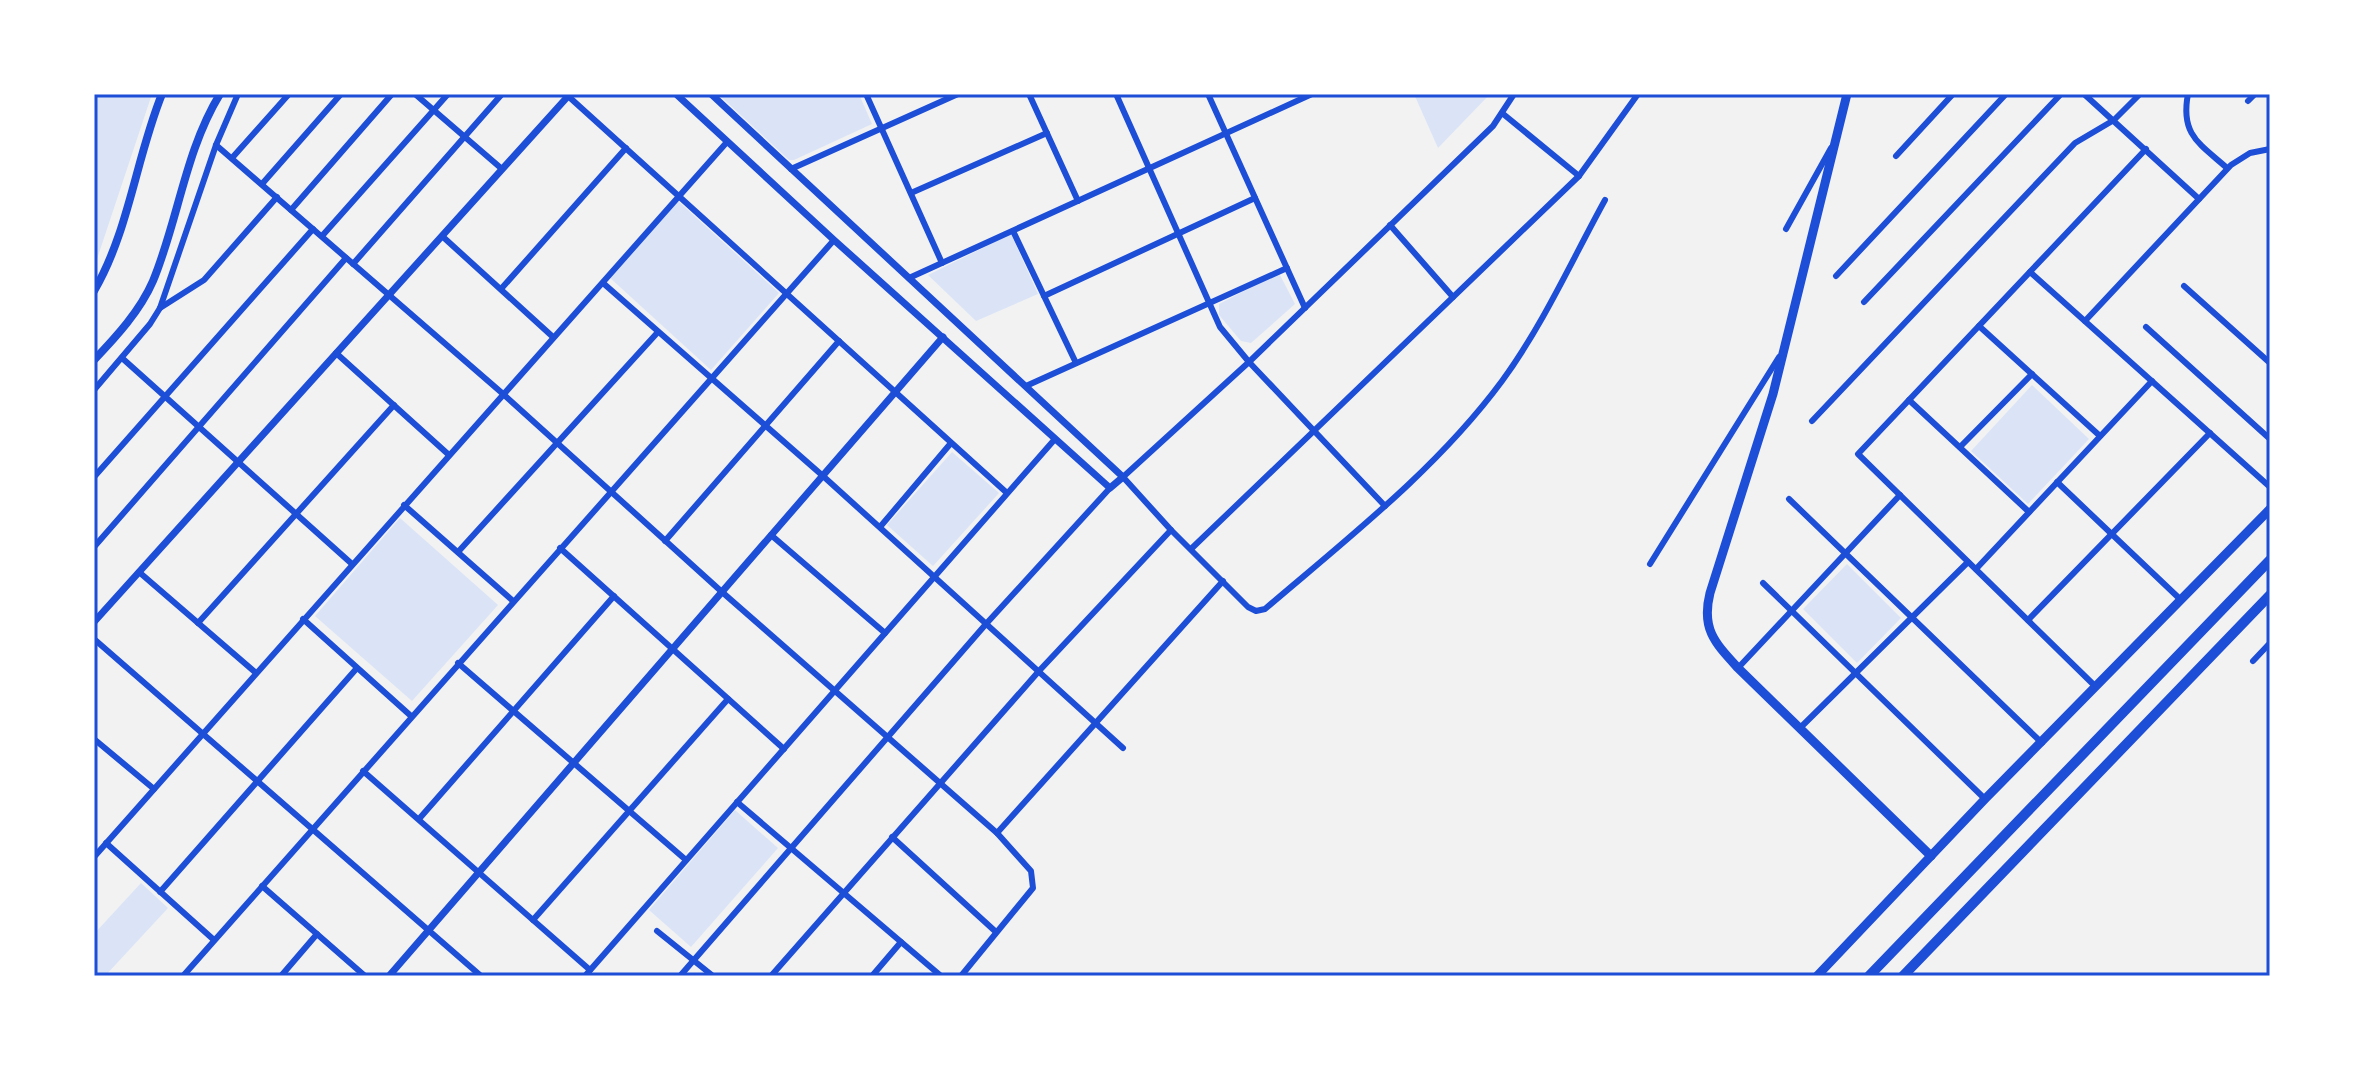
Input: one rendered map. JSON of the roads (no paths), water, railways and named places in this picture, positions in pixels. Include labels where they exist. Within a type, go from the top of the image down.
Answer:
[{"type":"highway","points":[[1869,976],[2270,560]]},
{"type":"highway","points":[[1903,976],[2270,595]]},
{"type":"main road","points":[[94,291],[104,275],[119,235],[162,94]]},
{"type":"main road","points":[[94,360],[141,303],[153,279],[194,152],[220,94]]},
{"type":"main road","points":[[1847,94],[1773,394],[1707,604],[1707,616],[1712,637],[1738,668],[1931,856]]},
{"type":"main road","points":[[1817,976],[1985,799],[2270,509]]},
{"type":"street","points":[[94,390],[160,308],[216,145],[238,94]]},
{"type":"street","points":[[232,158],[289,94]]},
{"type":"street","points":[[262,184],[341,94]]},
{"type":"street","points":[[291,210],[392,94]]},
{"type":"street","points":[[415,94],[502,169]]},
{"type":"street","points":[[322,236],[448,94]]},
{"type":"street","points":[[353,264],[502,94]]},
{"type":"street","points":[[676,94],[1110,488]]},
{"type":"street","points":[[711,94],[1123,477],[1171,530],[1248,607],[1256,611],[1265,609],[1385,506],[1434,459],[1502,381],[1525,346],[1605,200]]},
{"type":"street","points":[[866,94],[942,263]]},
{"type":"street","points":[[791,169],[958,94]]},
{"type":"street","points":[[1029,94],[1078,201]]},
{"type":"street","points":[[1116,94],[1208,304],[1225,334],[1385,506]]},
{"type":"street","points":[[1208,94],[1305,308]]},
{"type":"street","points":[[909,278],[1312,94]]},
{"type":"street","points":[[680,976],[986,624],[1110,488],[1249,362],[1493,126],[1514,94]]},
{"type":"street","points":[[1191,549],[1579,176],[1638,94]]},
{"type":"street","points":[[1896,156],[1953,94]]},
{"type":"street","points":[[1836,276],[2006,94]]},
{"type":"street","points":[[1864,302],[2061,94]]},
{"type":"street","points":[[2084,94],[2199,199]]},
{"type":"street","points":[[1812,421],[2075,143],[2114,120],[2140,94]]},
{"type":"street","points":[[2188,94],[2188,130],[2227,168]]},
{"type":"street","points":[[2248,101],[2255,94]]},
{"type":"street","points":[[94,622],[569,95],[1007,493]]},
{"type":"street","points":[[1502,113],[1579,176]]},
{"type":"street","points":[[911,193],[1047,133]]},
{"type":"street","points":[[1786,229],[1835,140]]},
{"type":"street","points":[[94,857],[727,142]]},
{"type":"street","points":[[216,145],[502,393],[722,592],[997,833],[1031,871],[1033,888],[961,976]]},
{"type":"street","points":[[501,289],[626,148]]},
{"type":"street","points":[[2096,687],[1858,454],[2146,149]]},
{"type":"street","points":[[2085,321],[2227,168],[2250,153],[2270,149]]},
{"type":"street","points":[[160,308],[204,280],[277,197]]},
{"type":"street","points":[[1044,296],[1255,198]]},
{"type":"street","points":[[1390,225],[1453,297]]},
{"type":"street","points":[[94,477],[313,229]]},
{"type":"street","points":[[1013,231],[1076,363]]},
{"type":"street","points":[[442,236],[553,337]]},
{"type":"street","points":[[183,976],[834,240]]},
{"type":"street","points":[[94,547],[346,258]]},
{"type":"street","points":[[1026,386],[1287,268]]},
{"type":"street","points":[[2030,272],[2270,487]]},
{"type":"street","points":[[603,283],[823,476],[1123,748]]},
{"type":"street","points":[[2184,286],[2270,363]]},
{"type":"street","points":[[1979,326],[2100,436]]},
{"type":"street","points":[[2146,327],[2270,439]]},
{"type":"street","points":[[458,552],[658,332]]},
{"type":"street","points":[[389,976],[943,337]]},
{"type":"street","points":[[665,541],[839,341]]},
{"type":"street","points":[[1650,564],[1784,350]]},
{"type":"street","points":[[336,353],[449,455]]},
{"type":"street","points":[[122,358],[352,564]]},
{"type":"street","points":[[1960,447],[2032,374]]},
{"type":"street","points":[[1976,569],[2152,381]]},
{"type":"street","points":[[1909,400],[2029,512]]},
{"type":"street","points":[[198,623],[394,405]]},
{"type":"street","points":[[2028,620],[2210,433]]},
{"type":"street","points":[[363,771],[533,920],[588,973],[1055,439]]},
{"type":"street","points":[[880,527],[951,443]]},
{"type":"street","points":[[2057,482],[2181,600]]},
{"type":"street","points":[[1738,668],[1900,495]]},
{"type":"street","points":[[1789,499],[2042,743]]},
{"type":"street","points":[[404,505],[513,601]]},
{"type":"street","points":[[771,976],[1039,671],[1171,530]]},
{"type":"street","points":[[771,535],[885,633]]},
{"type":"street","points":[[560,548],[784,749]]},
{"type":"street","points":[[1800,728],[1968,562]]},
{"type":"street","points":[[139,572],[256,673]]},
{"type":"street","points":[[997,833],[1223,581]]},
{"type":"street","points":[[1763,583],[1985,799]]},
{"type":"street","points":[[419,819],[614,596]]},
{"type":"street","points":[[303,619],[411,716]]},
{"type":"street","points":[[94,639],[481,976]]},
{"type":"street","points":[[2253,661],[2270,643]]},
{"type":"street","points":[[458,663],[686,860]]},
{"type":"street","points":[[160,892],[357,668]]},
{"type":"street","points":[[533,920],[728,699]]},
{"type":"street","points":[[95,740],[154,789]]},
{"type":"street","points":[[737,802],[941,976]]},
{"type":"street","points":[[892,837],[996,932]]},
{"type":"street","points":[[106,843],[214,940]]},
{"type":"street","points":[[262,886],[365,976]]},
{"type":"street","points":[[657,931],[713,976]]},
{"type":"street","points":[[281,976],[317,934]]},
{"type":"street","points":[[872,976],[901,942]]}]
